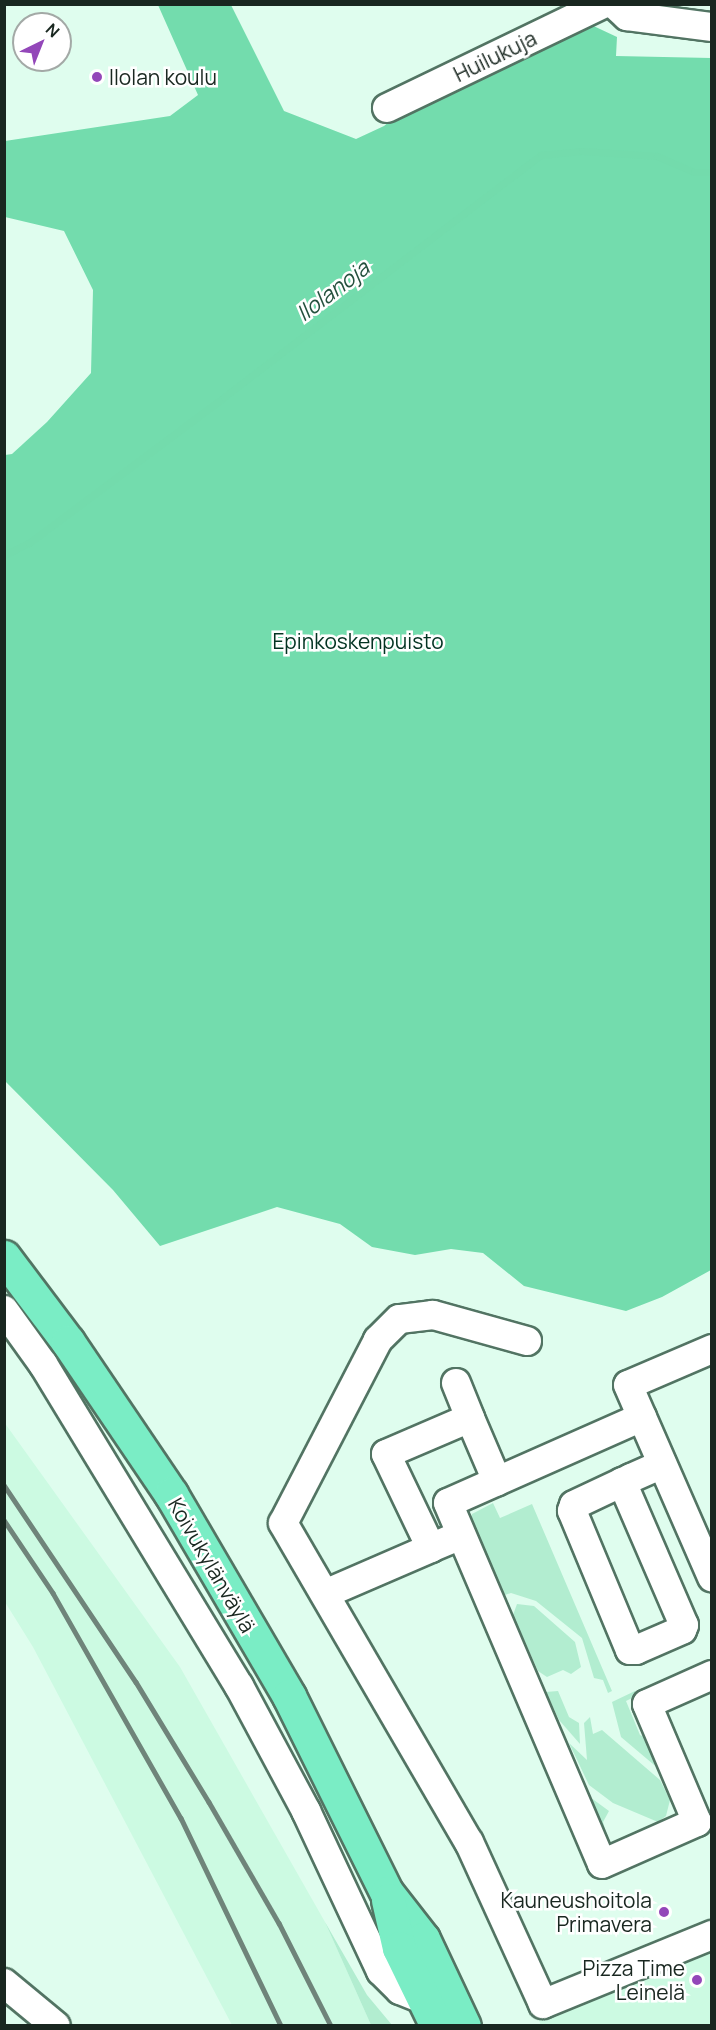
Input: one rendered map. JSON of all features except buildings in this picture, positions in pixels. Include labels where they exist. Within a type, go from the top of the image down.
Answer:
[{"type":"main road","name":"Koivukylänväylä","points":[[4,1257],[68,1342],[153,1468],[289,1696],[387,1893],[423,1939],[464,2025]]},
{"type":"main road","name":"Koivukylänväylä","points":[[387,1893],[399,1948],[431,2013]]},
{"type":"street","name":"Huilukuja","points":[[387,108],[603,4]]},
{"type":"street","points":[[614,4],[627,16],[711,27]]},
{"type":"street","points":[[4,1310],[120,1490],[239,1686],[306,1811],[381,1971],[400,1990],[431,2013]]},
{"type":"street","points":[[527,1341],[434,1315],[399,1319],[378,1340],[283,1523],[327,1593],[469,1842],[543,2004],[711,1935]]},
{"type":"street","points":[[711,1349],[628,1385],[662,1464],[706,1548],[711,1577]]},
{"type":"street","points":[[456,1383],[502,1486]]},
{"type":"street","points":[[448,1503],[502,1486],[642,1417]]},
{"type":"street","points":[[470,1418],[387,1454],[408,1505],[413,1506],[443,1493],[590,1844],[602,1864],[697,1822],[647,1704],[711,1676]]},
{"type":"street","points":[[622,1482],[684,1625],[682,1630],[636,1650],[630,1650],[572,1510],[574,1505],[622,1482],[662,1464]]},
{"type":"street","points":[[120,1490],[153,1468]]},
{"type":"street","points":[[413,1506],[431,1548]]},
{"type":"street","points":[[327,1593],[461,1535]]},
{"type":"street","points":[[4,1983],[56,2025]]},
{"type":"shaded area","points":[[4,1422],[180,1667],[325,1922],[371,2025],[232,2025],[33,1647],[5,1602]]},
{"type":"shaded area","points":[[493,1503],[500,1518],[532,1504],[612,1691],[608,1693],[603,1680],[594,1678],[582,1638],[536,1601],[511,1593],[499,1597],[469,1527],[472,1514]]},
{"type":"shaded area","points":[[517,1604],[534,1606],[575,1642],[581,1667],[571,1674],[563,1670],[547,1677],[538,1671],[513,1615]]},
{"type":"shaded area","points":[[558,1691],[569,1717],[579,1723],[580,1744],[559,1720],[546,1692]]},
{"type":"shaded area","points":[[635,1691],[638,1695],[626,1701],[640,1735],[651,1740],[666,1775],[621,1737],[612,1702]]},
{"type":"shaded area","points":[[590,1717],[593,1734],[602,1730],[660,1780],[670,1800],[666,1816],[658,1822],[613,1803],[589,1785],[569,1743],[587,1760],[584,1723]]},
{"type":"shaded area","points":[[583,1792],[609,1811],[603,1822],[607,1836],[603,1840]]},
{"type":"shaded area","points":[[325,1922],[367,1995],[392,2025],[371,2025]]},
{"type":"shaded area","points":[[711,1946],[711,2025],[541,2026],[538,2017]]},
{"type":"green space","name":"Epinkoskenpuisto","points":[[158,5],[231,5],[284,111],[356,139],[384,126],[400,113],[585,22],[617,37],[616,56],[711,58],[711,1270],[662,1297],[626,1311],[524,1286],[483,1253],[451,1249],[415,1255],[372,1247],[340,1224],[277,1207],[160,1246],[113,1190],[5,1081],[5,455],[12,454],[47,422],[91,373],[93,290],[64,231],[5,217],[5,141],[170,116],[198,95]]},
{"type":"waterway","name":"Ilolanoja","points":[[4,555],[29,543],[541,155],[582,151],[657,156],[694,172],[712,172]]},
{"type":"railway","points":[[4,1485],[136,1682],[209,1802],[279,1923],[331,2026]]},
{"type":"railway","points":[[4,1520],[53,1593],[181,1818],[281,2026]]},
{"type":"place","name":"Ilolan koulu","points":[[97,77]]},
{"type":"place","name":"Kauneushoitola Primavera","points":[[664,1912]]},
{"type":"place","name":"Pizza Time Leinelä","points":[[697,1980]]}]
